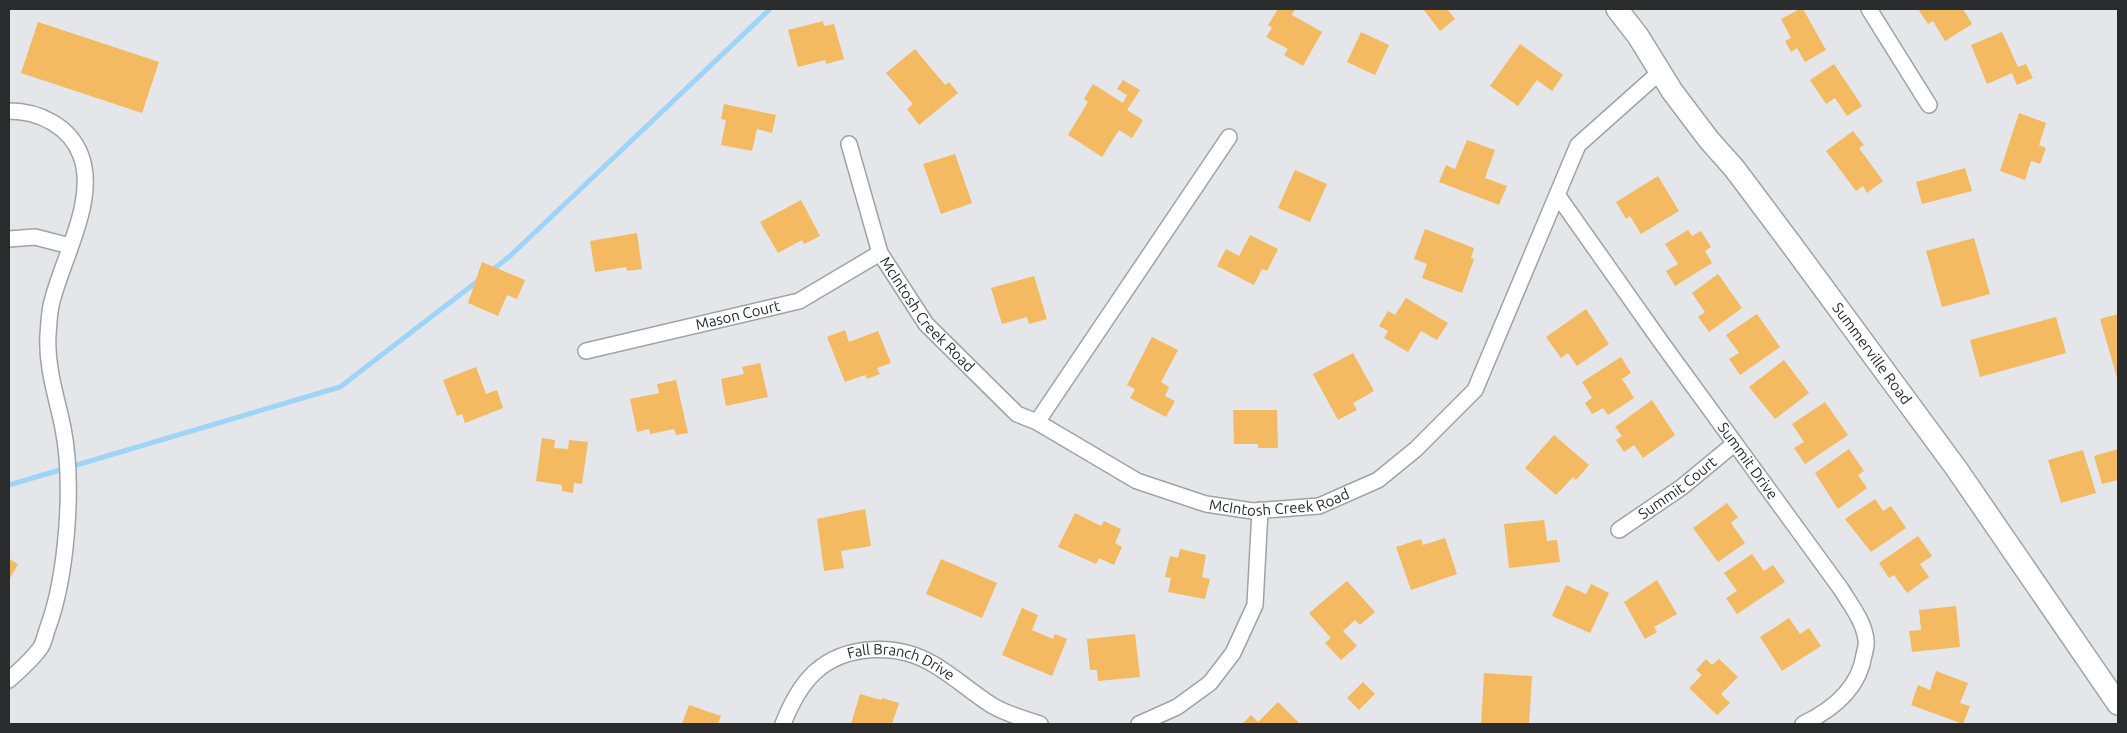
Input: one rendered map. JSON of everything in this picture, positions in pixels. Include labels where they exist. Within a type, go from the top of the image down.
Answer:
[{"type":"main road","name":"Summerville Road","points":[[1617,9],[1638,36],[1672,91],[1745,183],[1929,431],[2118,704]]},
{"type":"street","points":[[1868,9],[1929,105]]},
{"type":"street","name":"McIntosh Creek Road","points":[[849,144],[880,253],[926,324],[1018,414],[1037,422],[1137,481],[1206,504],[1260,510],[1319,506],[1378,480],[1416,449],[1475,390],[1578,145],[1660,72]]},
{"type":"street","points":[[9,111],[32,113],[48,120],[75,142],[82,158],[84,193],[81,211],[52,300],[48,337],[53,384],[63,429],[68,465],[68,501],[62,576],[54,612],[41,646],[30,661],[9,680]]},
{"type":"street","points":[[1037,422],[1229,137]]},
{"type":"street","name":"Summit Drive","points":[[1558,196],[1734,444],[1841,588],[1861,622],[1867,641],[1863,661],[1856,680],[1845,696],[1814,719],[1803,724]]},
{"type":"street","points":[[9,239],[35,237],[70,246]]},
{"type":"street","name":"Mason Court","points":[[586,351],[799,301],[880,253]]},
{"type":"street","name":"Summit Court","points":[[1619,530],[1682,487],[1734,444]]},
{"type":"street","points":[[1144,723],[1177,707],[1210,683],[1234,653],[1255,606],[1260,510]]},
{"type":"street","name":"Fall Branch Drive","points":[[783,724],[791,704],[814,674],[828,662],[844,655],[880,649],[899,651],[933,664],[994,707],[1040,724]]},
{"type":"building","points":[[1278,9],[1295,9],[1292,15],[1322,32],[1303,66],[1284,55],[1288,49],[1266,37],[1272,28],[1268,25]]},
{"type":"building","points":[[1423,9],[1447,9],[1455,19],[1440,31]]},
{"type":"building","points":[[1803,9],[1826,50],[1805,62],[1797,48],[1791,52],[1785,41],[1791,38],[1781,19]]},
{"type":"building","points":[[1918,9],[1963,9],[1972,24],[1945,41],[1933,21],[1928,24]]},
{"type":"building","points":[[823,21],[824,26],[834,24],[844,59],[826,64],[825,60],[798,67],[788,30]]},
{"type":"building","points":[[38,22],[159,62],[142,113],[21,73]]},
{"type":"building","points":[[1361,32],[1389,45],[1375,75],[1347,62]]},
{"type":"building","points":[[2002,32],[2018,67],[2026,64],[2033,78],[2017,85],[2012,73],[1987,84],[1971,45]]},
{"type":"building","points":[[1520,44],[1563,75],[1552,91],[1537,80],[1518,106],[1490,86]]},
{"type":"building","points":[[915,49],[945,85],[949,82],[958,93],[919,125],[907,109],[913,104],[886,73]]},
{"type":"building","points":[[1834,64],[1862,106],[1847,116],[1835,98],[1826,104],[1810,80]]},
{"type":"building","points":[[1123,80],[1140,90],[1127,110],[1143,120],[1132,138],[1119,130],[1102,157],[1068,135],[1088,102],[1084,99],[1093,84],[1123,103],[1127,95],[1117,89]]},
{"type":"building","points":[[724,104],[776,115],[772,133],[757,129],[752,151],[721,145],[726,120],[721,119]]},
{"type":"building","points":[[2019,113],[2046,123],[2039,145],[2046,148],[2040,164],[2031,161],[2025,180],[2000,171]]},
{"type":"building","points":[[1853,131],[1864,145],[1859,148],[1883,181],[1867,193],[1863,186],[1856,191],[1826,151]]},
{"type":"building","points":[[1467,140],[1495,150],[1485,178],[1507,186],[1499,205],[1439,182],[1446,165],[1455,169]]},
{"type":"building","points":[[955,154],[972,203],[941,214],[923,164]]},
{"type":"building","points":[[1965,168],[1972,191],[1922,204],[1916,182]]},
{"type":"building","points":[[1295,170],[1327,184],[1310,222],[1278,208]]},
{"type":"building","points":[[1658,176],[1679,211],[1641,234],[1630,216],[1626,219],[1616,202]]},
{"type":"building","points":[[801,200],[820,236],[804,244],[802,240],[778,253],[760,222]]},
{"type":"building","points":[[1425,229],[1474,248],[1471,258],[1474,259],[1462,293],[1422,278],[1427,264],[1414,259]]},
{"type":"building","points":[[1688,230],[1692,236],[1701,231],[1711,247],[1705,251],[1712,263],[1675,286],[1666,271],[1678,264],[1665,244]]},
{"type":"building","points":[[637,233],[642,269],[627,271],[626,267],[595,272],[590,241]]},
{"type":"building","points":[[1250,235],[1278,249],[1267,271],[1262,269],[1254,285],[1217,266],[1226,249],[1239,256]]},
{"type":"building","points":[[1974,238],[1990,294],[1942,307],[1926,251]]},
{"type":"building","points":[[482,262],[525,280],[517,299],[507,295],[498,316],[468,303]]},
{"type":"building","points":[[1718,274],[1742,308],[1709,332],[1698,317],[1705,312],[1692,293]]},
{"type":"building","points":[[1034,276],[1047,319],[1029,324],[1027,317],[1002,324],[991,288]]},
{"type":"building","points":[[1406,298],[1448,323],[1437,340],[1421,331],[1408,352],[1384,338],[1388,331],[1379,326],[1388,311],[1395,315]]},
{"type":"building","points":[[1586,309],[1609,344],[1577,366],[1568,353],[1561,358],[1546,337]]},
{"type":"building","points":[[1757,314],[1780,347],[1740,375],[1729,359],[1739,353],[1726,335]]},
{"type":"building","points":[[2118,314],[2118,381],[2100,319]]},
{"type":"building","points":[[2056,317],[2066,353],[1980,377],[1970,340]]},
{"type":"building","points":[[845,330],[849,342],[878,331],[891,363],[877,368],[880,374],[867,379],[865,375],[845,382],[827,337]]},
{"type":"building","points":[[1152,337],[1178,350],[1161,382],[1169,387],[1165,396],[1175,401],[1166,417],[1130,398],[1135,389],[1127,385]]},
{"type":"building","points":[[1353,353],[1374,391],[1353,403],[1357,410],[1338,420],[1313,374]]},
{"type":"building","points":[[1621,357],[1631,373],[1622,379],[1634,398],[1608,415],[1603,408],[1592,414],[1585,403],[1592,398],[1582,382]]},
{"type":"building","points":[[1784,360],[1809,393],[1775,419],[1749,387]]},
{"type":"building","points":[[760,363],[768,397],[726,406],[721,379],[744,374],[742,367]]},
{"type":"building","points":[[476,367],[486,394],[497,390],[503,408],[465,423],[462,414],[457,416],[443,380]]},
{"type":"building","points":[[676,380],[688,433],[676,435],[674,429],[650,434],[649,429],[637,432],[630,399],[659,393],[657,384]]},
{"type":"building","points":[[1652,400],[1675,435],[1643,458],[1634,445],[1624,452],[1616,440],[1622,436],[1615,427]]},
{"type":"building","points":[[1825,402],[1848,435],[1805,464],[1794,448],[1804,442],[1792,424]]},
{"type":"building","points":[[1233,410],[1277,410],[1278,448],[1258,448],[1258,444],[1234,444]]},
{"type":"building","points":[[1554,435],[1589,465],[1576,480],[1573,477],[1556,495],[1525,468]]},
{"type":"building","points":[[542,438],[555,440],[554,448],[568,449],[569,440],[588,442],[582,484],[574,483],[573,493],[562,491],[562,485],[536,481]]},
{"type":"building","points":[[1849,449],[1864,471],[1858,475],[1867,488],[1838,509],[1815,473]]},
{"type":"building","points":[[2118,449],[2118,480],[2102,484],[2094,456]]},
{"type":"building","points":[[2083,450],[2096,493],[2061,503],[2048,460]]},
{"type":"building","points":[[1875,499],[1883,511],[1891,506],[1906,528],[1871,552],[1845,519]]},
{"type":"building","points":[[1727,503],[1738,517],[1731,523],[1745,543],[1718,562],[1693,528]]},
{"type":"building","points":[[865,509],[871,546],[841,551],[844,568],[824,571],[817,519]]},
{"type":"building","points":[[1075,513],[1101,526],[1104,521],[1121,529],[1115,543],[1122,547],[1114,565],[1099,558],[1096,564],[1058,547]]},
{"type":"building","points":[[1544,520],[1547,541],[1557,540],[1560,562],[1509,568],[1504,524]]},
{"type":"building","points":[[1918,536],[1932,556],[1920,564],[1929,577],[1907,593],[1894,575],[1889,578],[1879,563]]},
{"type":"building","points":[[1445,538],[1457,574],[1411,590],[1396,547],[1421,539],[1423,545]]},
{"type":"building","points":[[1180,549],[1206,555],[1202,577],[1210,579],[1205,599],[1168,592],[1171,578],[1165,577],[1170,556],[1178,558]]},
{"type":"building","points":[[1752,554],[1764,571],[1773,565],[1785,582],[1737,614],[1726,598],[1737,591],[1724,573]]},
{"type":"building","points":[[9,559],[18,564],[9,580]]},
{"type":"building","points":[[941,559],[997,583],[982,618],[926,594]]},
{"type":"building","points":[[1657,580],[1677,614],[1654,627],[1657,632],[1645,639],[1624,602]]},
{"type":"building","points":[[1347,581],[1375,612],[1360,625],[1355,620],[1343,631],[1357,646],[1341,660],[1325,643],[1331,638],[1309,613]]},
{"type":"building","points":[[1591,584],[1609,593],[1590,633],[1552,616],[1566,585],[1586,594]]},
{"type":"building","points":[[1956,606],[1960,647],[1912,652],[1909,631],[1921,630],[1919,610]]},
{"type":"building","points":[[1022,608],[1038,615],[1032,630],[1053,639],[1055,634],[1067,639],[1052,676],[1002,655]]},
{"type":"building","points":[[1789,618],[1800,634],[1809,628],[1821,646],[1782,671],[1760,637]]},
{"type":"building","points":[[1135,634],[1140,677],[1098,681],[1097,670],[1090,670],[1087,639]]},
{"type":"building","points":[[1706,659],[1712,665],[1719,659],[1738,677],[1721,694],[1730,703],[1717,715],[1689,688],[1702,675],[1696,670]]},
{"type":"building","points":[[1936,671],[1968,683],[1960,703],[1970,706],[1963,724],[1911,705],[1918,685],[1930,690]]},
{"type":"building","points":[[1484,673],[1532,676],[1529,724],[1481,724]]},
{"type":"building","points":[[1363,682],[1375,694],[1359,710],[1347,698]]},
{"type":"building","points":[[860,694],[899,703],[892,724],[851,724]]},
{"type":"building","points":[[1278,702],[1300,724],[1242,724],[1251,715],[1258,722]]},
{"type":"building","points":[[689,705],[721,716],[718,724],[682,724]]},
{"type":"waterway","points":[[490,272],[510,256],[770,9]]},
{"type":"waterway","points":[[9,485],[340,387],[479,280]]}]
